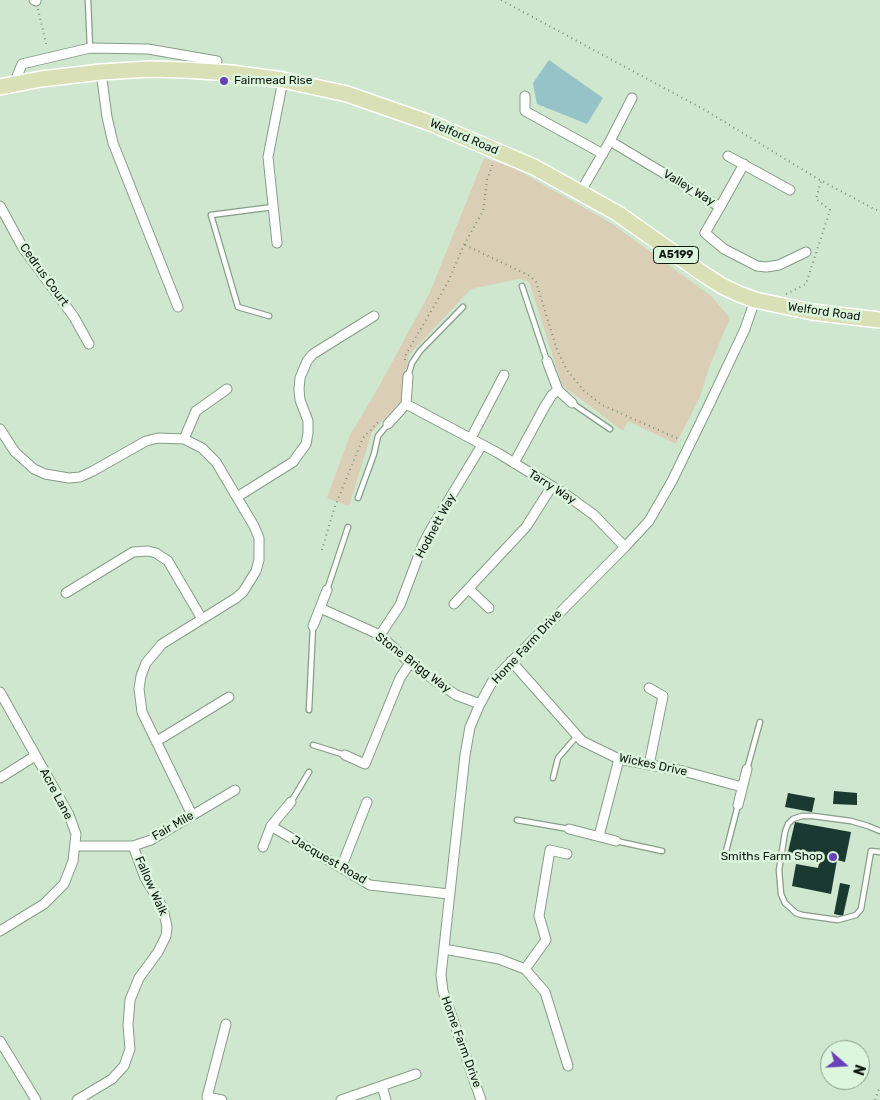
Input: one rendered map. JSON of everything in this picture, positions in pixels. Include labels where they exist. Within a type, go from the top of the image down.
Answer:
[{"type":"main road","name":"Welford Road","points":[[7,85],[101,72],[149,59],[284,80],[347,94],[418,118],[525,163],[617,213],[722,286],[755,300],[812,312],[880,320]]},
{"type":"street","name":"Welford Road","points":[[7,85],[22,64],[90,48],[149,59],[217,61]]},
{"type":"street","points":[[101,72],[107,117],[113,143],[178,307]]},
{"type":"street","points":[[277,243],[268,157],[284,80]]},
{"type":"street","points":[[525,96],[525,111],[603,154]]},
{"type":"street","points":[[581,192],[632,98]]},
{"type":"street","name":"Valley Way","points":[[610,141],[720,207],[705,233],[724,248],[756,266],[766,267],[779,264],[806,252]]},
{"type":"street","points":[[728,156],[790,190]]},
{"type":"street","points":[[720,207],[744,164]]},
{"type":"street","name":"Cedrus Court","points":[[0,206],[24,248],[74,317],[89,344]]},
{"type":"street","name":"Home Farm Drive","points":[[482,1100],[443,991],[441,975],[465,755],[470,727],[492,682],[649,521],[672,481],[690,444],[745,329],[755,300]]},
{"type":"street","points":[[237,497],[293,462],[306,444],[308,421],[300,400],[299,389],[300,378],[307,361],[314,354],[374,316]]},
{"type":"street","points":[[547,361],[558,390],[572,403]]},
{"type":"street","points":[[470,438],[504,375]]},
{"type":"street","points":[[388,424],[406,404],[408,376]]},
{"type":"street","points":[[184,439],[196,411],[227,389]]},
{"type":"street","points":[[514,463],[545,406],[552,395],[558,390]]},
{"type":"street","name":"Tarry Way","points":[[406,404],[470,438],[552,486],[594,515],[625,547]]},
{"type":"street","points":[[0,429],[15,452],[34,469],[45,474],[69,478],[80,477],[93,471],[146,440],[158,438],[184,439],[198,445],[212,457],[237,497],[259,538],[259,560],[256,571],[243,592],[162,644],[146,663],[141,676],[139,689],[142,712],[192,815]]},
{"type":"street","name":"Hodnett Way","points":[[380,635],[400,606],[423,544],[431,529],[482,445]]},
{"type":"street","points":[[454,604],[526,527],[552,486]]},
{"type":"street","points":[[66,593],[133,552],[148,551],[156,553],[168,561],[202,619]]},
{"type":"street","points":[[469,589],[489,608]]},
{"type":"street","points":[[313,626],[327,590]]},
{"type":"street","name":"Stone Brigg Way","points":[[320,608],[380,635],[410,663],[456,695],[480,704]]},
{"type":"street","name":"Wickes Drive","points":[[511,661],[582,741],[619,759],[682,771],[742,787]]},
{"type":"street","points":[[345,755],[365,764],[400,678],[410,663]]},
{"type":"street","points":[[649,688],[663,696],[649,765]]},
{"type":"street","name":"Acre Lane","points":[[0,692],[69,816],[76,834],[69,873],[57,894],[0,931]]},
{"type":"street","points":[[157,741],[229,697]]},
{"type":"street","points":[[0,778],[35,756]]},
{"type":"street","points":[[599,836],[619,759]]},
{"type":"street","points":[[738,805],[747,769]]},
{"type":"street","name":"Fair Mile","points":[[75,846],[133,846],[150,840],[235,790]]},
{"type":"street","points":[[263,847],[271,826],[291,802]]},
{"type":"street","points":[[341,868],[366,802]]},
{"type":"street","name":"Jacquest Road","points":[[271,826],[370,885],[449,894]]},
{"type":"street","points":[[569,829],[616,841]]},
{"type":"street","name":"Fallow Walk","points":[[77,1100],[112,1079],[124,1066],[130,1049],[128,1025],[130,1000],[139,978],[158,952],[166,936],[167,927],[163,908],[145,878],[133,846]]},
{"type":"street","points":[[525,969],[546,940],[539,916],[550,850],[567,854]]},
{"type":"street","points":[[444,949],[499,959],[525,969],[545,992],[568,1066]]},
{"type":"street","points":[[222,1100],[207,1097],[226,1024]]},
{"type":"street","points":[[0,1041],[36,1100]]},
{"type":"street","points":[[341,1100],[416,1074]]},
{"type":"street","points":[[382,1086],[386,1100]]},
{"type":"lane","points":[[88,0],[90,48]]},
{"type":"lane","points":[[269,316],[238,307],[211,215],[273,207]]},
{"type":"lane","points":[[522,286],[547,361]]},
{"type":"lane","points":[[408,376],[412,363],[420,351],[463,307]]},
{"type":"lane","points":[[572,403],[610,429]]},
{"type":"lane","points":[[358,498],[374,454],[378,436],[388,424]]},
{"type":"lane","points":[[327,590],[348,528]]},
{"type":"lane","points":[[308,710],[313,626]]},
{"type":"lane","points":[[747,769],[760,722]]},
{"type":"lane","points":[[553,778],[558,758],[577,736]]},
{"type":"lane","points":[[313,745],[345,755]]},
{"type":"lane","points":[[291,802],[309,772]]},
{"type":"lane","points":[[724,859],[738,805]]},
{"type":"lane","points":[[880,831],[851,821],[822,817],[802,816],[793,819],[788,824],[782,844],[779,870],[780,889],[785,903],[796,913],[802,915],[838,920],[856,915],[861,909],[871,851],[880,852]]},
{"type":"lane","points":[[517,820],[569,829]]},
{"type":"lane","points":[[616,841],[662,851]]},
{"type":"path","points":[[501,0],[705,110],[821,181],[880,212]]},
{"type":"path","points":[[35,1],[49,57]]},
{"type":"path","points":[[786,294],[806,284],[830,210],[816,199],[821,181]]},
{"type":"path","points":[[464,245],[530,276],[536,282],[557,350],[567,370],[584,391],[602,405],[690,444]]},
{"type":"path","points":[[875,1100],[880,1086]]},
{"type":"shaded area","points":[[484,158],[514,168],[611,223],[711,296],[730,318],[709,368],[700,397],[676,444],[628,421],[623,431],[562,385],[529,282],[519,279],[471,289],[409,355],[401,401],[372,432],[349,506],[327,498],[350,435],[377,390],[430,292]]},
{"type":"water","points":[[549,60],[603,98],[587,124],[537,104],[533,83]]},
{"type":"building","points":[[834,791],[857,793],[857,805],[833,804]]},
{"type":"building","points":[[788,793],[815,798],[812,812],[785,807]]},
{"type":"building","name":"Smiths Farm Shop","points":[[795,822],[851,832],[845,862],[837,860],[831,894],[792,886],[796,864],[818,868],[821,854],[799,850],[798,854],[788,852]]},
{"type":"building","points":[[840,883],[850,885],[843,916],[834,914]]},
{"type":"place","name":"Fairmead Rise","points":[[224,81]]},
{"type":"place","name":"Smiths Farm Shop","points":[[833,857]]}]
